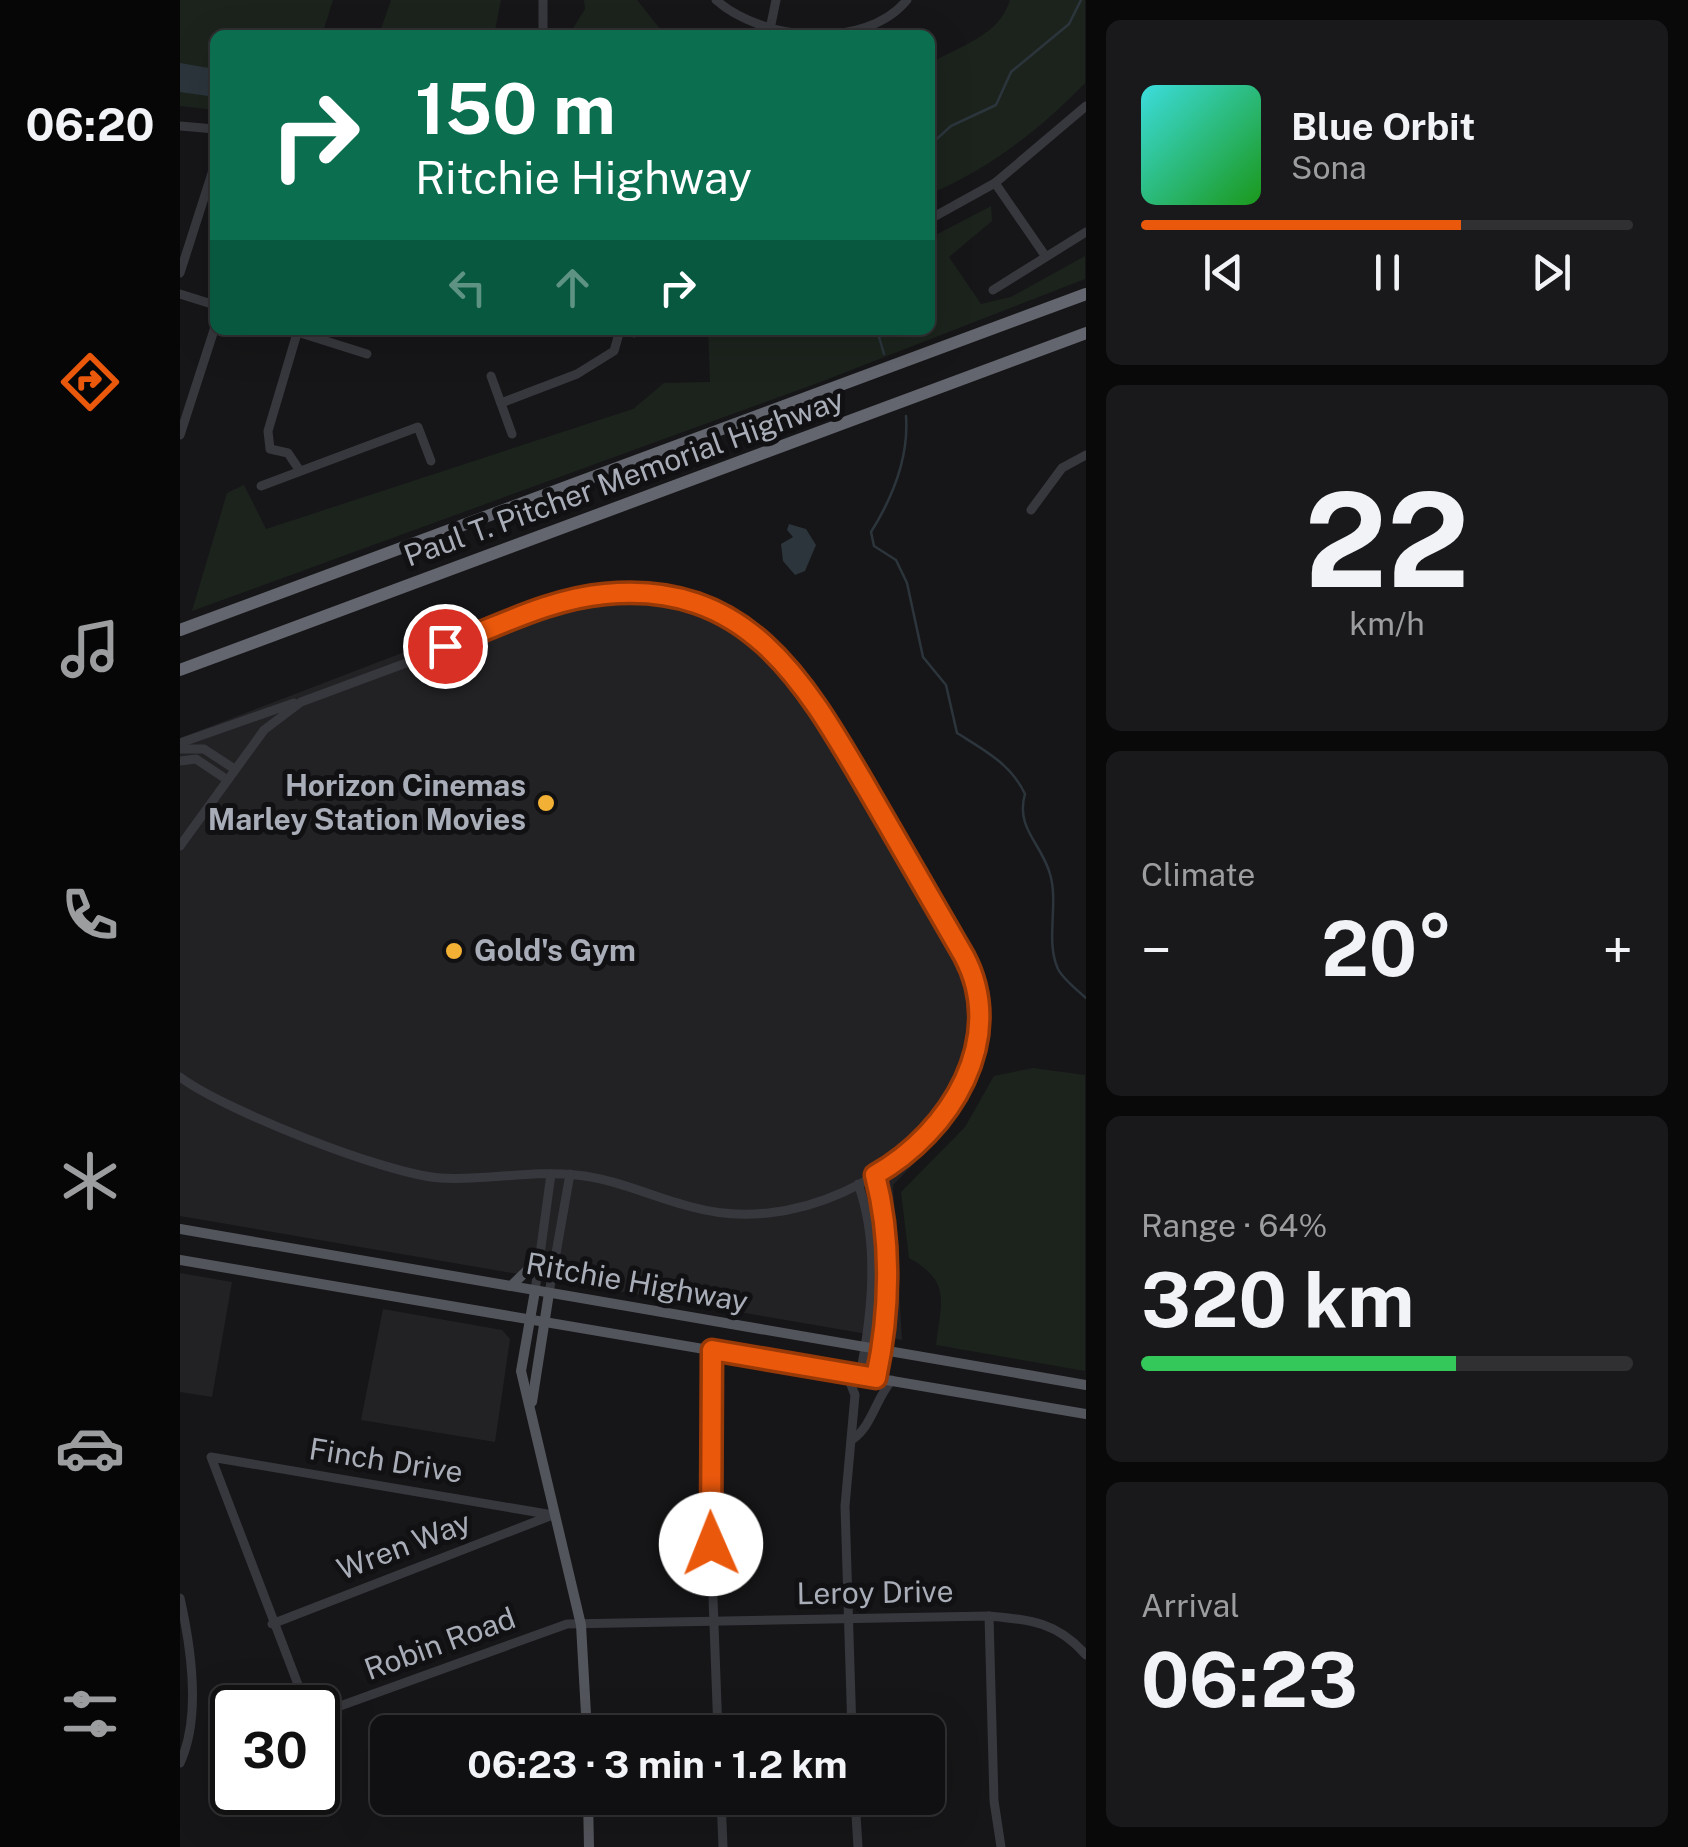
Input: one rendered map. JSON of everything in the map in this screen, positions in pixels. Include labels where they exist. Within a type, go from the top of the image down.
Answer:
[{"type":"highway","name":"Paul T. Pitcher Memorial Highway","points":[[180,630],[1086,294]]},
{"type":"highway","name":"Paul T. Pitcher Memorial Highway","points":[[180,670],[1086,333]]},
{"type":"main road","name":"Ritchie Highway","points":[[180,1229],[1086,1385]]},
{"type":"main road","points":[[510,1286],[540,1258]]},
{"type":"main road","name":"Ritchie Highway","points":[[180,1260],[1086,1414]]},
{"type":"main road","points":[[535,1291],[521,1370],[581,1625],[586,1715]]},
{"type":"main road","points":[[530,1413],[550,1294]]},
{"type":"main road","points":[[588,1815],[589,1847]]},
{"type":"street","points":[[543,30],[544,0]]},
{"type":"street","points":[[716,0],[770,29],[780,30]]},
{"type":"street","points":[[770,29],[776,0]]},
{"type":"street","points":[[846,30],[873,26],[908,0]]},
{"type":"street","points":[[935,217],[995,182],[1086,106]]},
{"type":"street","points":[[180,126],[210,129]]},
{"type":"street","points":[[180,273],[210,179]]},
{"type":"street","points":[[995,182],[1044,254]]},
{"type":"street","points":[[992,290],[1044,254],[1086,232]]},
{"type":"street","points":[[180,294],[210,303]]},
{"type":"street","points":[[180,435],[212,335]]},
{"type":"street","points":[[295,335],[268,431],[270,449],[288,453],[300,471]]},
{"type":"street","points":[[308,335],[367,354]]},
{"type":"street","points":[[501,403],[578,374],[614,351],[619,335]]},
{"type":"street","points":[[492,376],[512,434]]},
{"type":"street","points":[[260,486],[418,427],[431,462]]},
{"type":"street","points":[[1031,510],[1062,468],[1086,455]]},
{"type":"street","points":[[180,746],[276,706],[302,702],[541,610],[601,594],[644,594],[688,603],[732,621],[763,642],[818,704],[964,956],[980,992],[980,1034],[963,1082],[922,1139],[875,1175],[788,1211],[739,1215],[692,1208],[623,1183],[570,1174],[469,1179],[404,1173],[236,1106],[180,1077]]},
{"type":"street","points":[[180,846],[264,730],[302,702]]},
{"type":"street","points":[[180,746],[204,749],[234,768]]},
{"type":"street","points":[[180,761],[196,759],[226,779]]},
{"type":"street","points":[[535,1291],[552,1174]]},
{"type":"street","points":[[550,1294],[570,1174]]},
{"type":"street","points":[[875,1175],[883,1217],[886,1296],[876,1378]]},
{"type":"street","points":[[858,1184],[868,1214],[870,1264],[866,1348],[860,1375]]},
{"type":"street","points":[[712,1350],[717,1715]]},
{"type":"street","points":[[846,1372],[855,1395],[845,1496],[851,1715]]},
{"type":"street","points":[[853,1439],[864,1428],[875,1400],[892,1380]]},
{"type":"street","name":"Finch Drive","points":[[272,1624],[211,1457],[553,1515]]},
{"type":"street","name":"Wren Way","points":[[272,1624],[553,1515]]},
{"type":"street","points":[[180,1598],[190,1688],[188,1742],[180,1763]]},
{"type":"street","points":[[989,1616],[994,1801],[1002,1847]]},
{"type":"street","name":"Leroy Drive","points":[[581,1625],[989,1616],[1044,1622],[1067,1634],[1086,1655]]},
{"type":"street","points":[[272,1624],[297,1685]]},
{"type":"street","name":"Robin Road","points":[[340,1706],[568,1624],[581,1625]]},
{"type":"street","points":[[721,1815],[722,1847]]},
{"type":"street","points":[[856,1815],[858,1847]]},
{"type":"shaded area","points":[[180,0],[333,0],[324,30],[210,30],[210,109],[180,106]]},
{"type":"shaded area","points":[[391,0],[501,0],[495,30],[381,30]]},
{"type":"shaded area","points":[[584,0],[637,0],[661,30],[572,30],[585,9]]},
{"type":"shaded area","points":[[1010,0],[1085,0],[1085,83],[1013,146],[973,173],[935,192],[935,61],[988,32],[1005,13]]},
{"type":"shaded area","points":[[180,63],[210,68],[210,96],[180,92]]},
{"type":"shaded area","points":[[991,206],[992,221],[949,257],[981,304],[1011,297],[1085,256],[1085,279],[823,381],[192,611],[227,493],[244,485],[266,529],[633,409],[664,383],[710,382],[708,335],[935,335],[935,235]]},
{"type":"shaded area","points":[[789,524],[806,529],[816,545],[805,571],[795,575],[783,561],[781,544],[793,537],[787,530]]},
{"type":"shaded area","points":[[606,585],[646,585],[726,607],[792,657],[815,685],[975,955],[990,1004],[983,1061],[930,1147],[893,1185],[902,1340],[180,1216],[180,738],[556,594]]},
{"type":"shaded area","points":[[1033,1068],[1085,1075],[1085,1371],[936,1345],[941,1305],[938,1285],[909,1258],[901,1192],[965,1127],[994,1076]]},
{"type":"shaded area","points":[[180,1273],[232,1282],[212,1397],[180,1392]]},
{"type":"shaded area","points":[[383,1309],[502,1330],[510,1339],[495,1442],[361,1420]]},
{"type":"waterway","points":[[935,140],[951,126],[996,105],[1011,72],[1069,24],[1081,0]]},
{"type":"waterway","points":[[878,335],[884,354]]},
{"type":"waterway","points":[[906,416],[902,462],[893,491],[871,532],[874,546],[896,560],[907,583],[923,657],[946,685],[957,733],[1004,766],[1025,794],[1026,826],[1050,874],[1054,958],[1063,977],[1086,998]]},
{"type":"place","name":"Horizon Cinemas Marley Station Movies","points":[[546,803]]},
{"type":"place","name":"Gold's Gym","points":[[454,951]]},
{"type":"route","points":[[445,646],[566,601],[622,593],[680,601],[744,628],[782,658],[818,704],[973,972],[980,992],[982,1013],[974,1063],[951,1103],[922,1139],[875,1175],[883,1217],[886,1296],[876,1378],[712,1350],[711,1544]]}]
